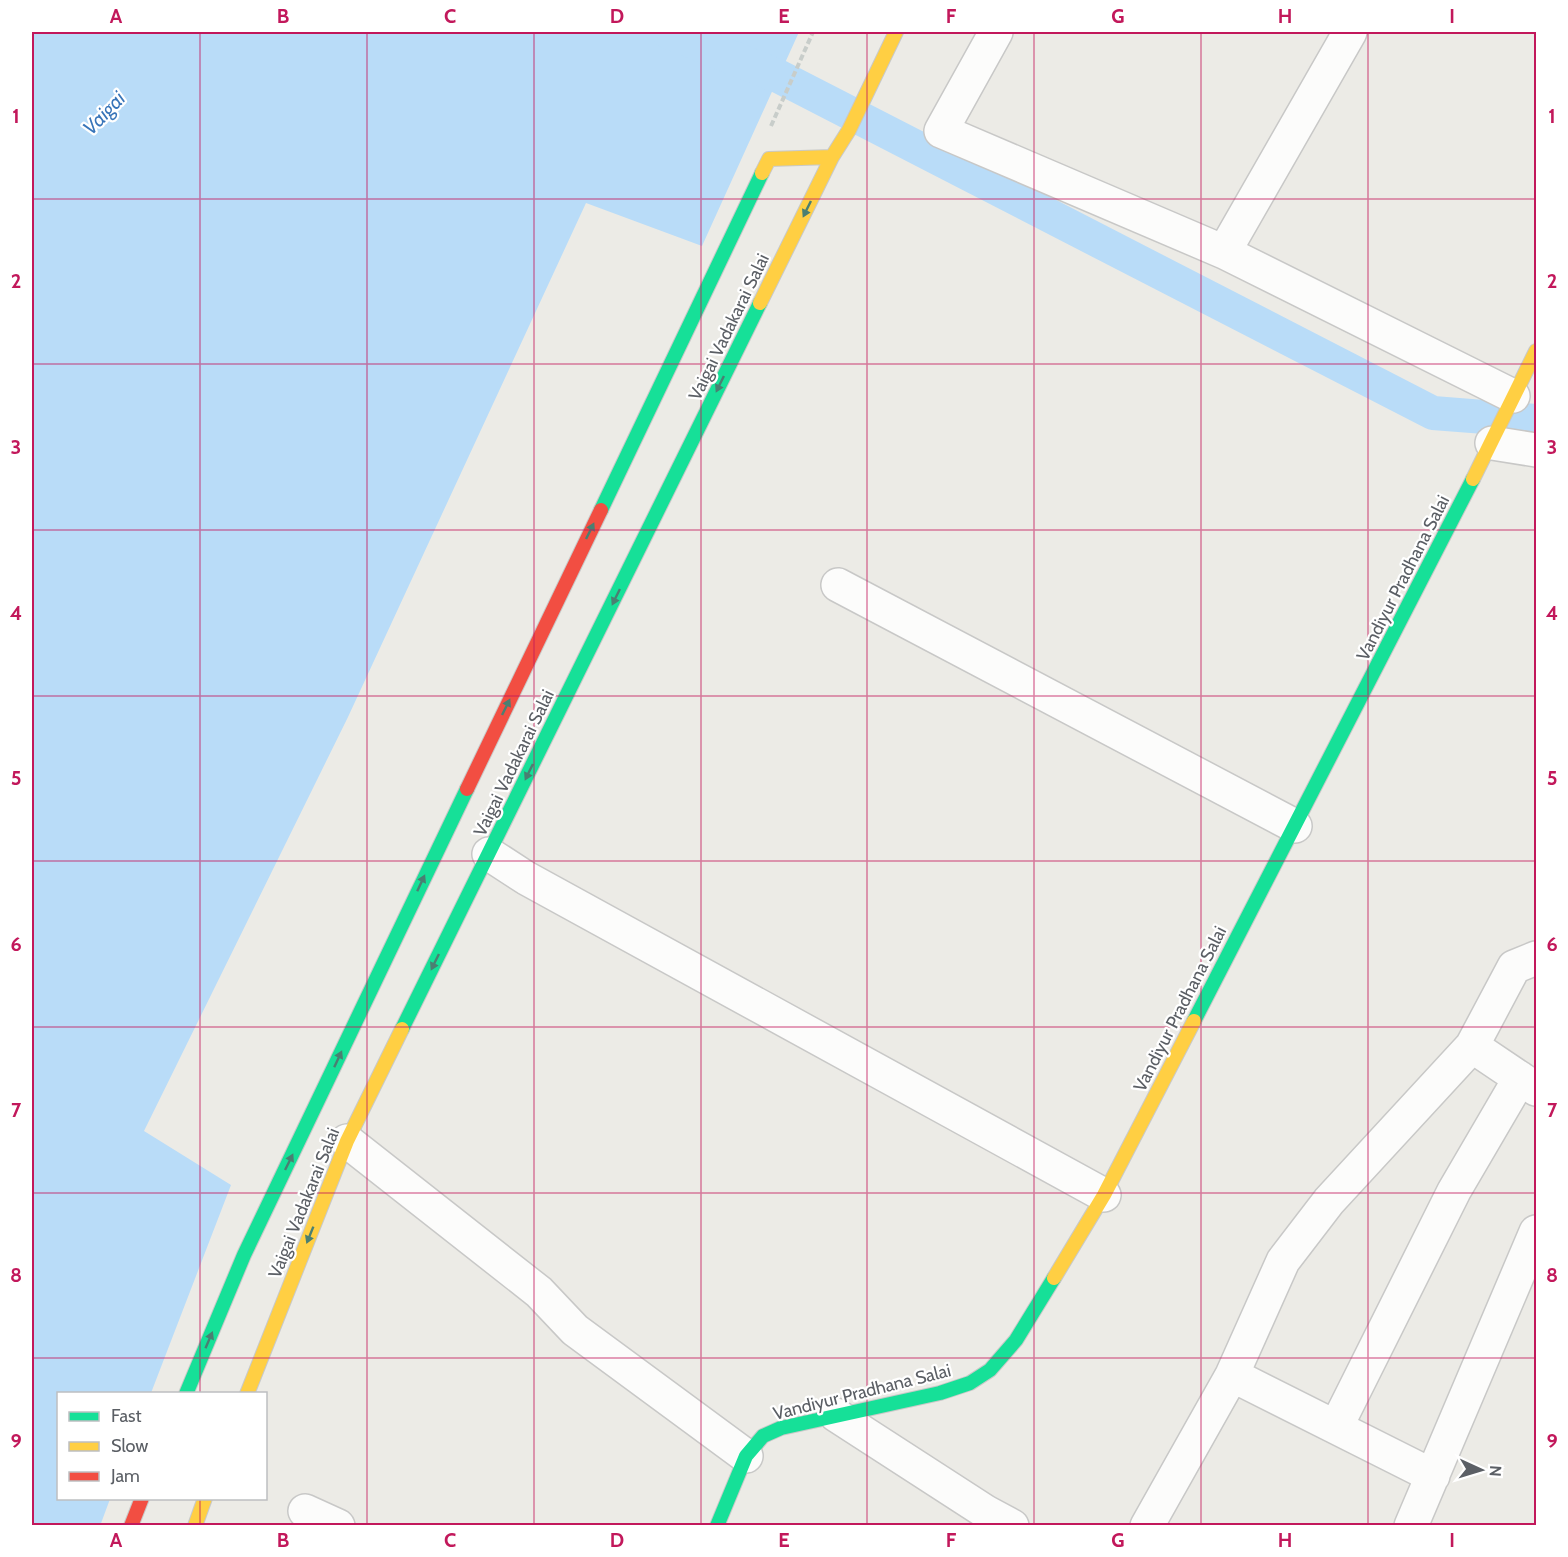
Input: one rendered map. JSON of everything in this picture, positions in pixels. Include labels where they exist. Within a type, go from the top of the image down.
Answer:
[{"type":"street","name":"Vaigai Vadakarai Salai","points":[[248,1392],[347,1141],[832,157],[849,130],[896,32]]},
{"type":"street","points":[[996,32],[941,131],[1224,252],[1512,397]]},
{"type":"street","points":[[1224,252],[1350,32]]},
{"type":"street","name":"Vaigai Vadakarai Salai","points":[[187,1392],[244,1255],[769,159],[832,157]]},
{"type":"street","name":"Vandiyur Pradhana Salai","points":[[717,1526],[746,1456],[763,1436],[781,1428],[940,1393],[970,1383],[990,1370],[1016,1340],[1104,1195],[1454,519],[1536,351]]},
{"type":"street","points":[[1492,441],[1536,450]]},
{"type":"street","points":[[838,585],[1295,826]]},
{"type":"street","points":[[489,854],[536,884],[1104,1195]]},
{"type":"street","points":[[1147,1526],[1232,1375],[1283,1261],[1329,1202],[1472,1046],[1514,967],[1536,958]]},
{"type":"street","points":[[1336,1427],[1454,1191],[1528,1084],[1472,1046]]},
{"type":"street","points":[[347,1141],[539,1292],[575,1330],[746,1456]]},
{"type":"street","points":[[1412,1526],[1536,1232]]},
{"type":"street","points":[[1232,1375],[1433,1476]]},
{"type":"street","points":[[836,1415],[992,1521]]},
{"type":"street","points":[[131,1526],[141,1500]]},
{"type":"street","points":[[195,1526],[205,1500]]},
{"type":"street","points":[[305,1511],[338,1526]]},
{"type":"path","points":[[778,109],[813,32]]},
{"type":"water","name":"Vaigai","points":[[32,32],[799,32],[702,246],[586,203],[348,717],[144,1131],[231,1185],[151,1392],[57,1392],[57,1500],[110,1500],[100,1526],[32,1525]]},
{"type":"waterway","points":[[668,32],[778,76],[1433,413],[1536,421]]},
{"type":"traffic: fast","points":[[601,510],[762,173]]},
{"type":"traffic: fast","points":[[402,1029],[760,303]]},
{"type":"traffic: fast","points":[[1194,1021],[1473,479]]},
{"type":"traffic: fast","points":[[187,1392],[244,1255],[467,789]]},
{"type":"traffic: fast","points":[[717,1526],[746,1456],[763,1436],[781,1428],[940,1393],[970,1383],[990,1370],[1016,1340],[1054,1278]]},
{"type":"traffic: slow","points":[[760,303],[832,157],[849,130],[896,32]]},
{"type":"traffic: slow","points":[[762,173],[769,159],[832,157]]},
{"type":"traffic: slow","points":[[1473,479],[1536,351]]},
{"type":"traffic: slow","points":[[1054,1278],[1104,1195],[1194,1021]]},
{"type":"traffic: slow","points":[[248,1392],[347,1141],[402,1029]]},
{"type":"traffic: slow","points":[[195,1526],[204,1500]]},
{"type":"traffic: jam","points":[[467,789],[601,510]]},
{"type":"traffic: jam","points":[[131,1526],[141,1500]]}]
